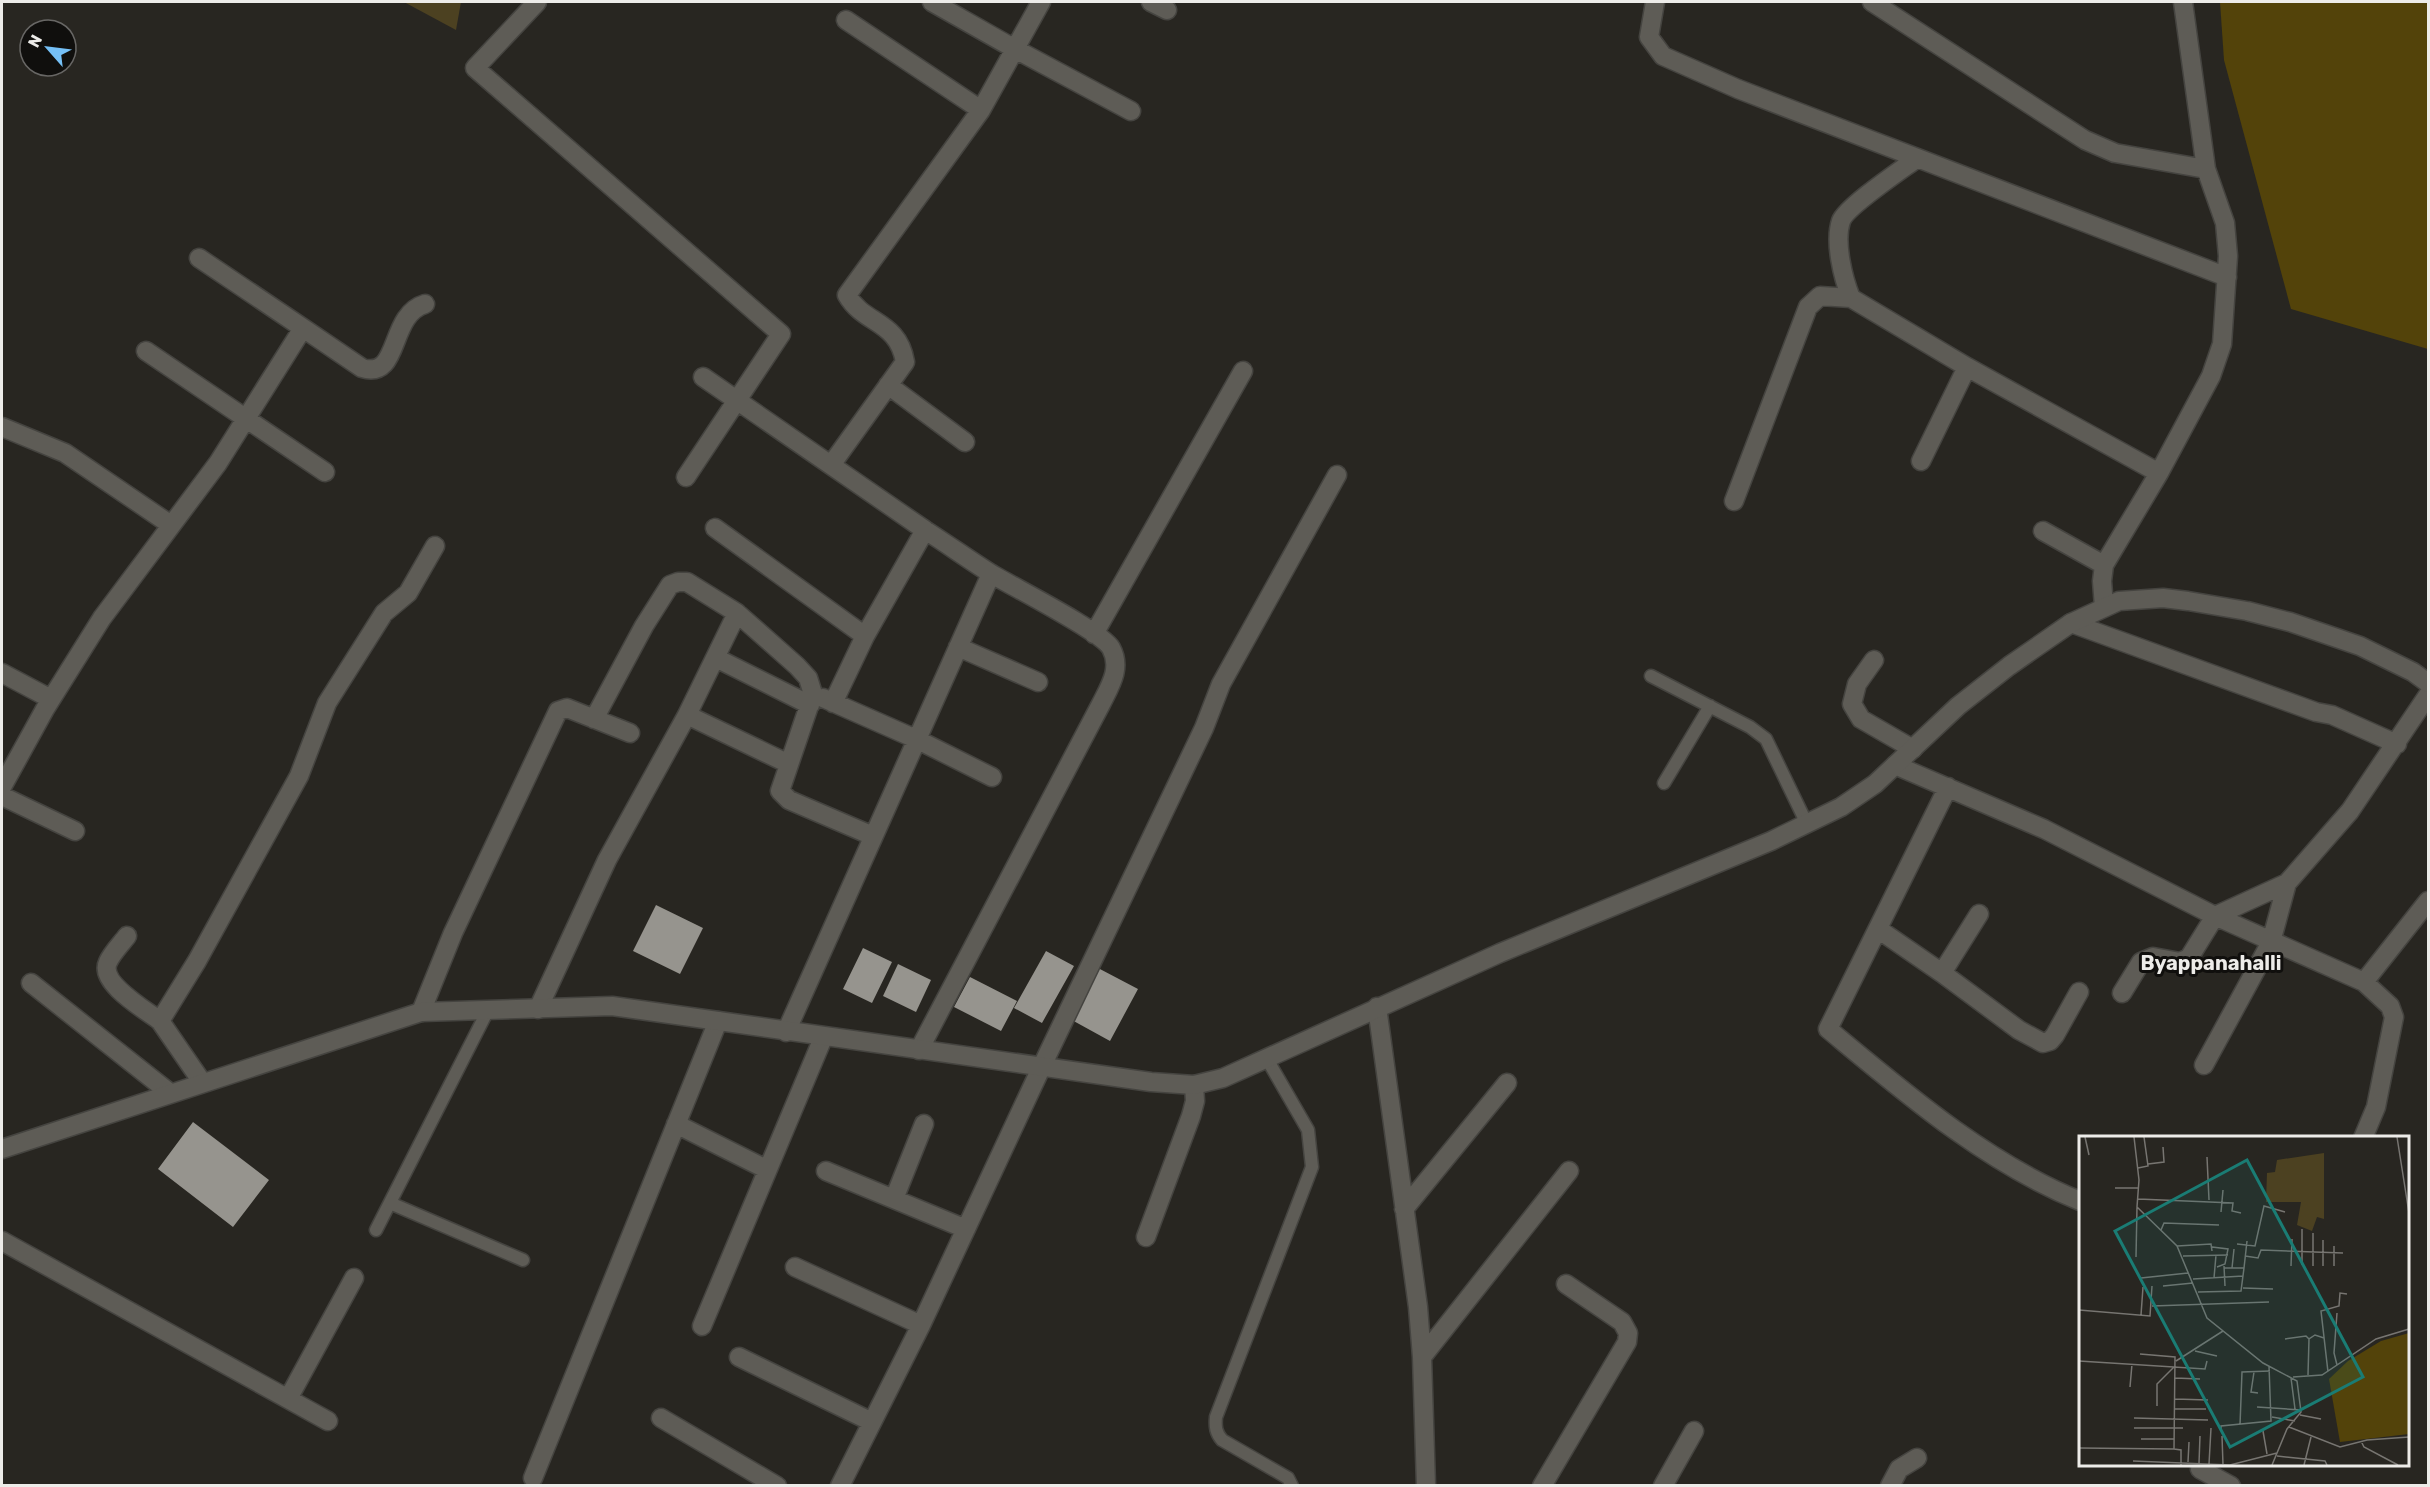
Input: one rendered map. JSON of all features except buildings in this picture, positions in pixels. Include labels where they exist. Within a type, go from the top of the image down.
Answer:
[{"type":"street","points":[[537,2],[475,68],[781,334],[686,477]]},
{"type":"street","points":[[932,2],[1014,49],[1131,111]]},
{"type":"street","points":[[831,465],[905,362],[902,347],[890,332],[853,306],[847,295],[981,110],[1041,2]]},
{"type":"street","points":[[1655,2],[1649,37],[1663,56],[1738,89],[1916,159],[1983,182],[2227,277]]},
{"type":"street","points":[[1872,2],[2085,140],[2115,153],[2206,169]]},
{"type":"street","points":[[2104,607],[2102,581],[2104,565],[2159,473],[2211,376],[2222,344],[2227,277],[2225,223],[2206,169],[2184,2]]},
{"type":"street","points":[[846,20],[981,110]]},
{"type":"street","points":[[1851,298],[1838,244],[1841,219],[1851,208],[1916,159]]},
{"type":"street","points":[[199,258],[362,368],[371,371],[381,368],[388,360],[403,321],[409,312],[425,304]]},
{"type":"street","points":[[1734,501],[1808,307],[1820,296],[1851,298],[1967,367],[2159,473]]},
{"type":"street","points":[[2,787],[51,699],[102,618],[218,463],[303,328]]},
{"type":"street","points":[[146,351],[325,472]]},
{"type":"street","points":[[1921,461],[1967,367]]},
{"type":"street","points":[[1094,634],[1243,371]]},
{"type":"street","points":[[703,377],[991,574],[1094,634],[1110,647],[1116,663],[1115,676],[919,1050]]},
{"type":"street","points":[[888,385],[965,442]]},
{"type":"street","points":[[2,427],[65,453],[171,525]]},
{"type":"street","points":[[840,1485],[921,1325],[1204,728],[1221,684],[1337,475]]},
{"type":"street","points":[[715,528],[865,636]]},
{"type":"street","points":[[833,703],[865,636],[925,530]]},
{"type":"street","points":[[2043,531],[2104,565]]},
{"type":"street","points":[[160,1021],[197,961],[299,776],[327,703],[384,613],[408,593],[435,546]]},
{"type":"street","points":[[786,1032],[991,574]]},
{"type":"street","points":[[594,719],[644,626],[670,585],[687,582],[737,614],[808,678],[812,699],[780,791],[789,800],[873,836]]},
{"type":"street","points":[[2,1149],[421,1012],[612,1006],[823,1038],[1151,1082],[1194,1085],[1222,1078],[1267,1059],[1377,1007],[1807,824],[1852,801],[1896,765],[1958,706],[2009,666],[2071,623],[2119,601],[2163,598],[2247,611],[2313,629],[2360,646],[2413,672],[2428,683]]},
{"type":"street","points":[[538,1009],[607,860],[687,715],[737,614]]},
{"type":"street","points":[[2071,623],[2316,712],[2332,715],[2397,744]]},
{"type":"street","points":[[958,648],[1038,682]]},
{"type":"street","points":[[716,658],[812,699],[833,703],[992,777]]},
{"type":"street","points":[[1874,660],[1857,684],[1852,704],[1861,719],[1913,749]]},
{"type":"street","points":[[2,673],[51,699]]},
{"type":"street","points":[[2204,1065],[2271,942],[2288,883],[2350,811],[2428,695]]},
{"type":"street","points":[[421,1012],[453,933],[558,711],[567,708],[630,733]]},
{"type":"street","points":[[687,715],[789,764]]},
{"type":"street","points":[[1896,765],[2044,829],[2215,916],[2364,981],[2390,1006],[2394,1017],[2376,1107],[2363,1136]]},
{"type":"street","points":[[1948,787],[1828,1029],[1960,1133],[2022,1172],[2079,1200]]},
{"type":"street","points":[[2,796],[75,831]]},
{"type":"street","points":[[2122,993],[2141,962],[2153,957],[2180,962],[2190,958],[2215,916],[2288,883]]},
{"type":"street","points":[[2364,981],[2428,901]]},
{"type":"street","points":[[1942,973],[1979,914]]},
{"type":"street","points":[[1878,929],[2019,1030],[2043,1043],[2050,1041],[2055,1035],[2079,992]]},
{"type":"street","points":[[128,936],[107,963],[107,976],[115,987],[160,1021],[202,1082]]},
{"type":"street","points":[[32,983],[170,1093]]},
{"type":"street","points":[[1377,1007],[1422,1357],[1426,1485]]},
{"type":"street","points":[[533,1478],[718,1021]]},
{"type":"street","points":[[702,1326],[766,1169],[823,1038]]},
{"type":"street","points":[[1404,1209],[1507,1083]]},
{"type":"street","points":[[1146,1237],[1194,1108],[1194,1085]]},
{"type":"street","points":[[676,1124],[766,1169]]},
{"type":"street","points":[[894,1199],[924,1124]]},
{"type":"street","points":[[826,1171],[966,1229]]},
{"type":"street","points":[[1422,1357],[1569,1171]]},
{"type":"street","points":[[2,1240],[328,1421]]},
{"type":"street","points":[[795,1267],[921,1325]]},
{"type":"street","points":[[288,1399],[354,1278]]},
{"type":"street","points":[[1542,1485],[1627,1342],[1628,1333],[1622,1322],[1566,1284]]},
{"type":"street","points":[[739,1357],[872,1422]]},
{"type":"street","points":[[661,1418],[777,1485]]},
{"type":"street","points":[[1662,1485],[1694,1431]]},
{"type":"street","points":[[1890,1485],[1899,1469],[1917,1458]]},
{"type":"street","points":[[2202,1466],[2200,1469],[2231,1485]]},
{"type":"lane","points":[[1651,676],[1750,727],[1766,739],[1807,824]]},
{"type":"lane","points":[[1664,783],[1710,706]]},
{"type":"lane","points":[[376,1230],[488,1011]]},
{"type":"lane","points":[[1267,1059],[1308,1130],[1312,1167],[1216,1417],[1215,1427],[1222,1440],[1288,1478],[1292,1485]]},
{"type":"lane","points":[[390,1203],[523,1260]]},
{"type":"shaded area","points":[[404,2],[461,2],[456,30]]},
{"type":"shaded area","points":[[2220,2],[2428,2],[2428,349],[2291,309],[2224,60]]},
{"type":"district","name":"Byappanahalli","points":[[2211,963]]}]
